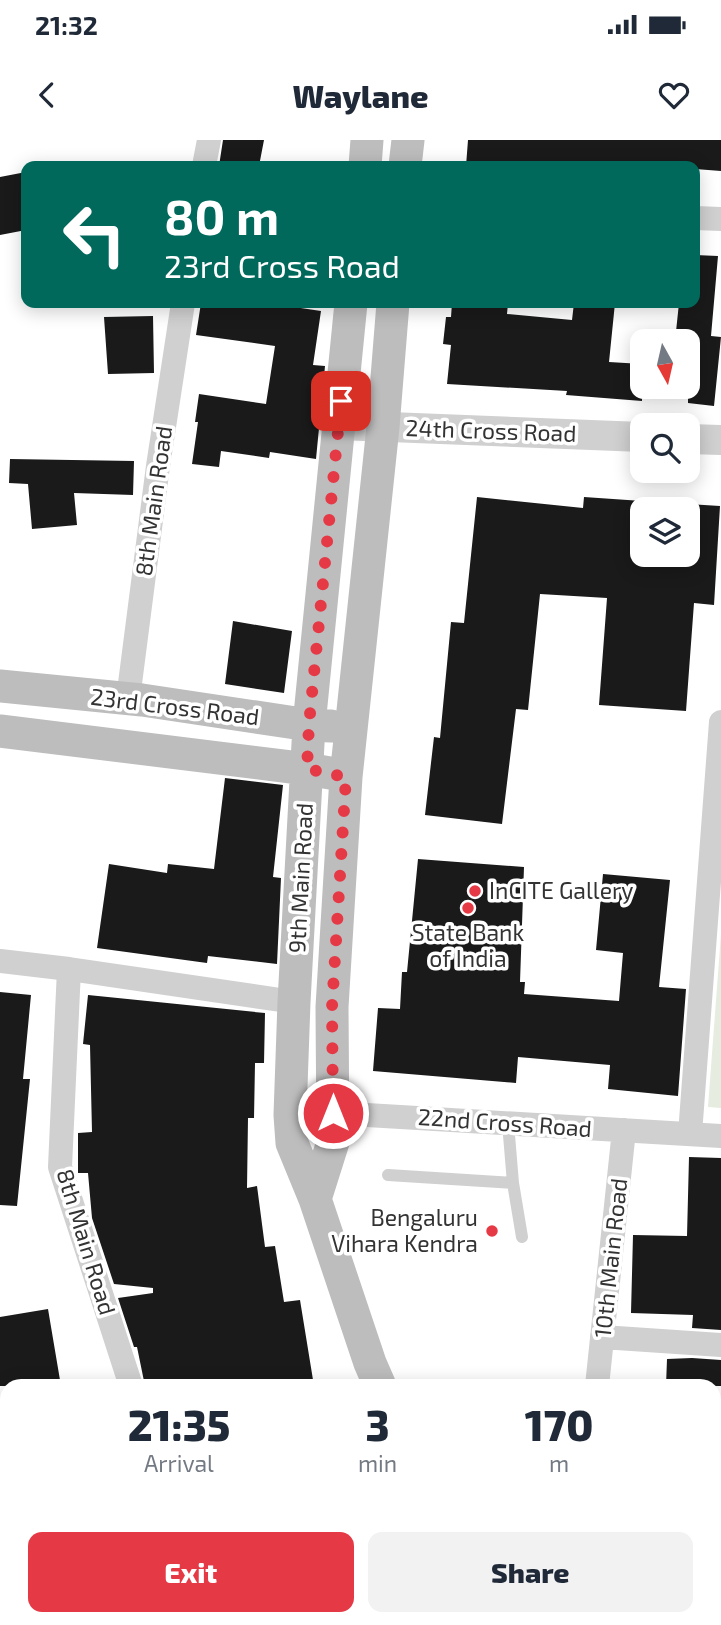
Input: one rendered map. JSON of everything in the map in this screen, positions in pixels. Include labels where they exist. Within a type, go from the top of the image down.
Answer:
[{"type":"main road","points":[[366,161],[368,140]]},
{"type":"main road","points":[[406,161],[408,140]]},
{"type":"main road","name":"9th Main Road","points":[[351,308],[309,724],[290,1115],[292,1143],[316,1199],[377,1379]]},
{"type":"main road","name":"9th Main Road","points":[[316,1199],[333,1142],[332,1007],[346,777],[383,427],[393,308]]},
{"type":"main road","name":"23rd Cross Road","points":[[0,686],[351,727]]},
{"type":"main road","name":"23rd Cross Road","points":[[0,731],[307,769],[346,777]]},
{"type":"street","points":[[206,161],[209,140]]},
{"type":"street","points":[[700,218],[721,219]]},
{"type":"street","name":"8th Main Road","points":[[128,699],[158,466],[183,308]]},
{"type":"street","name":"24th Cross Road","points":[[339,425],[630,437]]},
{"type":"street","points":[[700,439],[721,440]]},
{"type":"street","points":[[690,1134],[714,914],[721,722]]},
{"type":"street","points":[[0,961],[294,1002]]},
{"type":"street","name":"8th Main Road","points":[[69,969],[60,1167],[129,1379]]},
{"type":"street","name":"22nd Cross Road","points":[[290,1115],[333,1113],[721,1136]]},
{"type":"street","name":"10th Main Road","points":[[598,1379],[624,1130]]},
{"type":"street","points":[[602,1337],[721,1345]]},
{"type":"lane","points":[[508,1123],[513,1183],[522,1237]]},
{"type":"lane","points":[[388,1175],[513,1183]]},
{"type":"shaded area","points":[[721,934],[721,1108],[708,1107]]},
{"type":"building","points":[[223,140],[264,140],[260,161],[220,161]]},
{"type":"building","points":[[468,140],[721,140],[721,171],[700,169],[700,161],[466,161]]},
{"type":"building","points":[[21,173],[21,231],[0,235],[0,177]]},
{"type":"building","points":[[700,255],[718,256],[711,336],[721,337],[714,406],[688,403],[688,399],[700,399],[700,329],[676,329],[678,308],[700,308]]},
{"type":"building","points":[[200,308],[301,308],[321,311],[313,365],[325,366],[316,459],[270,452],[269,458],[221,451],[219,467],[192,464],[199,394],[266,404],[275,346],[196,335]]},
{"type":"building","points":[[452,308],[508,308],[507,314],[572,320],[573,308],[614,308],[609,362],[630,363],[630,399],[642,401],[566,395],[567,391],[447,384],[451,345],[443,344],[446,317],[451,317]]},
{"type":"building","points":[[153,316],[154,373],[108,374],[104,317]]},
{"type":"building","points":[[10,459],[134,461],[133,495],[74,493],[77,525],[32,529],[28,484],[9,483]]},
{"type":"building","points":[[477,497],[583,508],[584,497],[630,500],[630,567],[700,567],[700,505],[720,506],[714,605],[694,603],[686,711],[599,705],[607,598],[540,594],[528,710],[516,709],[502,824],[425,815],[434,737],[440,738],[451,622],[464,623]]},
{"type":"building","points":[[233,621],[292,631],[284,693],[225,684]]},
{"type":"building","points":[[225,778],[283,785],[273,877],[281,878],[277,964],[208,956],[207,963],[97,948],[109,864],[167,873],[168,864],[214,869]]},
{"type":"building","points":[[418,859],[524,867],[520,982],[525,982],[524,994],[619,1001],[623,953],[596,950],[603,874],[670,880],[659,987],[686,989],[678,1096],[608,1089],[610,1065],[518,1057],[516,1083],[373,1071],[378,1008],[400,1009],[402,972],[407,972]]},
{"type":"building","points":[[0,992],[31,995],[23,1079],[30,1079],[17,1206],[0,1205]]},
{"type":"building","points":[[88,995],[265,1013],[264,1063],[255,1063],[254,1118],[248,1118],[247,1188],[257,1186],[265,1247],[275,1246],[284,1302],[300,1300],[313,1379],[144,1379],[137,1347],[134,1347],[118,1298],[153,1293],[153,1288],[114,1284],[92,1218],[88,1173],[78,1173],[78,1133],[92,1132],[90,1045],[83,1044]]},
{"type":"building","points":[[689,1157],[721,1158],[721,1330],[692,1328],[693,1315],[631,1313],[633,1235],[687,1236]]},
{"type":"building","points":[[48,1309],[60,1379],[0,1379],[0,1317]]},
{"type":"building","points":[[667,1359],[721,1360],[721,1379],[666,1379]]},
{"type":"place","name":"InCITE Gallery","points":[[475,891]]},
{"type":"place","name":"State Bank of India","points":[[468,908]]},
{"type":"place","name":"Bengaluru Vihara Kendra","points":[[492,1231]]},
{"type":"route","points":[[333,1113],[332,1007],[346,777],[307,769],[309,724],[341,401]]}]
